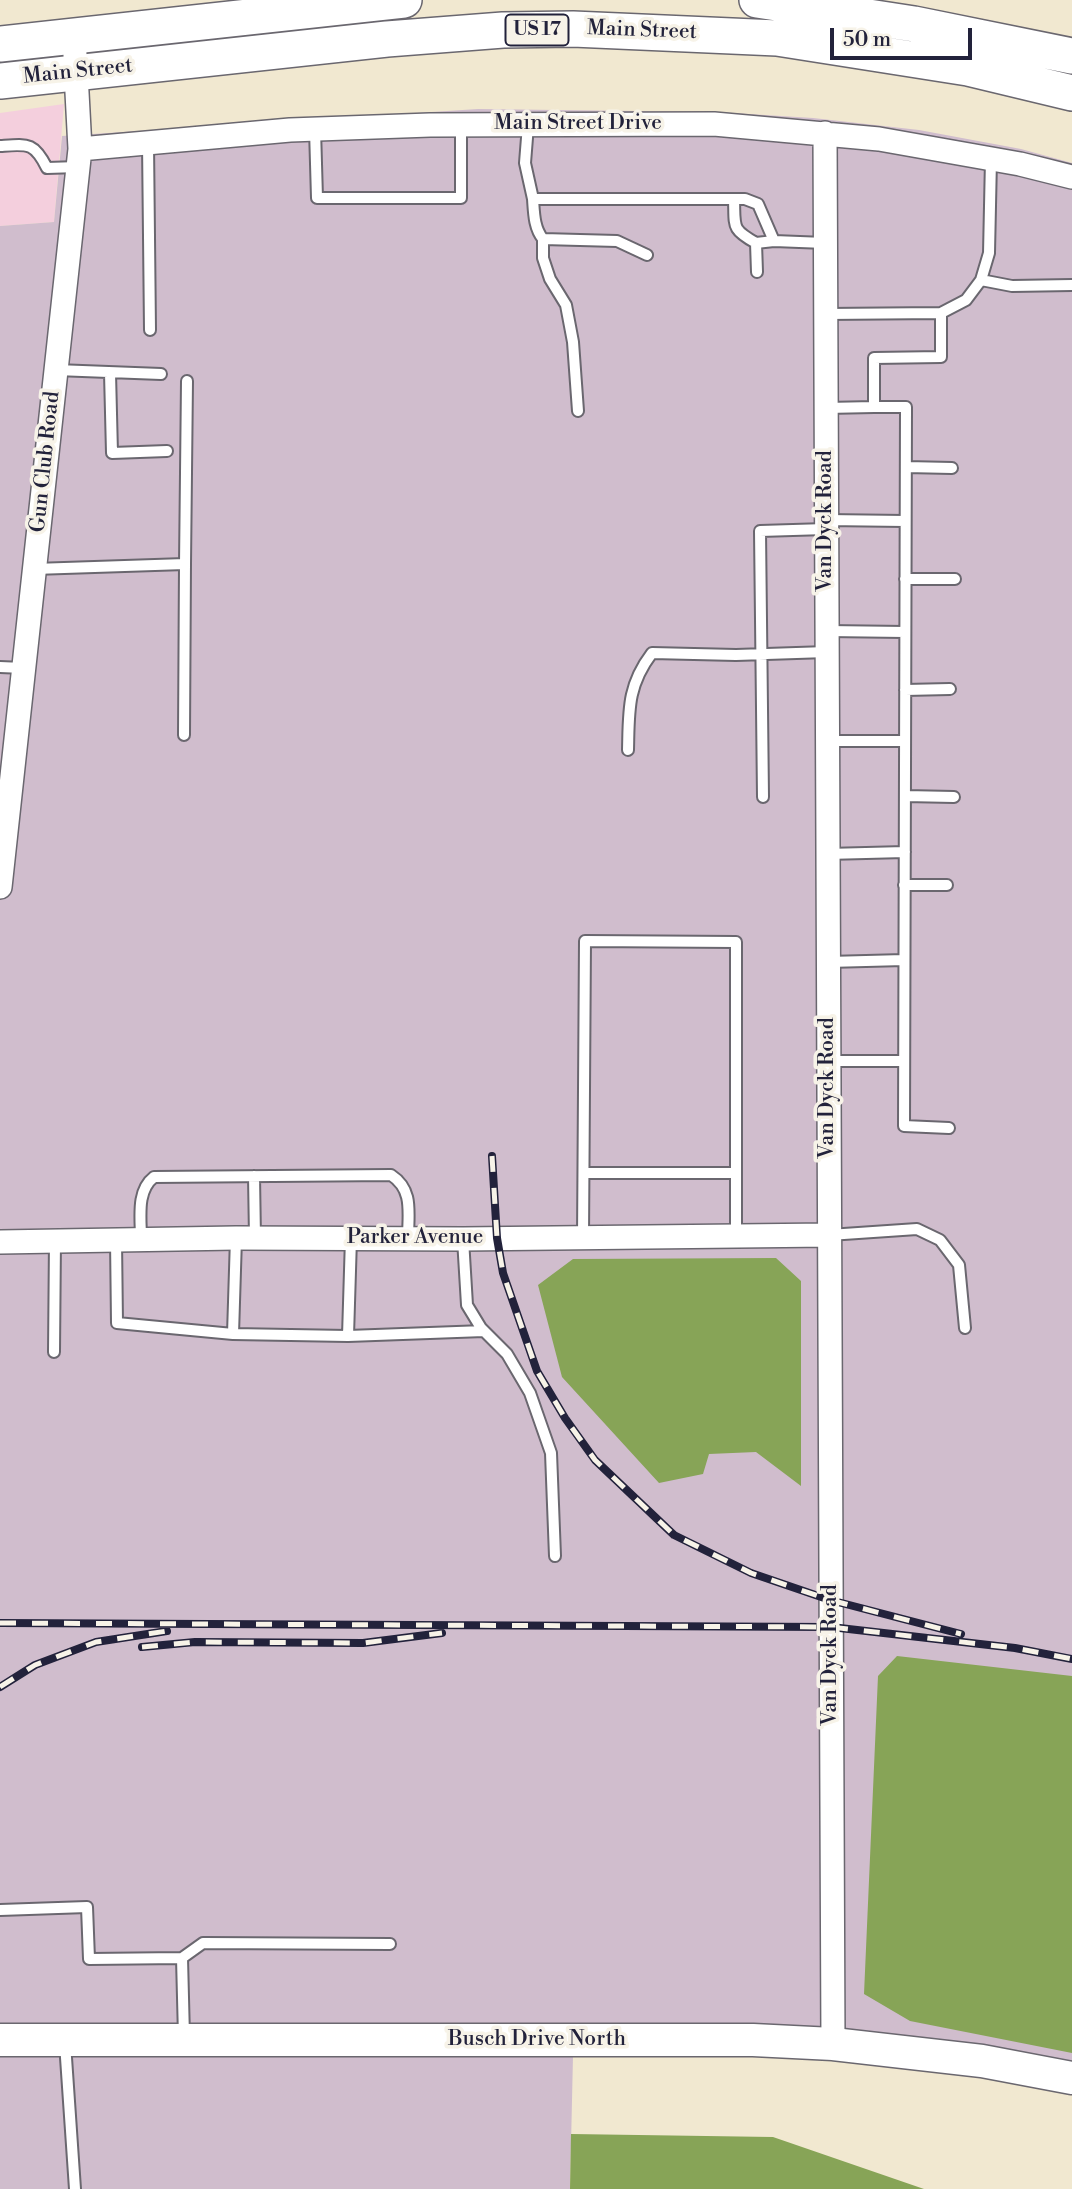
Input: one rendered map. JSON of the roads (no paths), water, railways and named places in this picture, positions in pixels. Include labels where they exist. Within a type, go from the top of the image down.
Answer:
[{"type":"main road","points":[[757,0],[940,29],[1072,55]]},
{"type":"main road","name":"Main Street","points":[[0,44],[391,1]]},
{"type":"main road","name":"Main Street","points":[[0,81],[387,39],[503,30],[573,29],[777,38],[968,68],[1072,93]]},
{"type":"street","points":[[387,39],[391,1]]},
{"type":"street","name":"Gun Club Road","points":[[0,887],[79,158],[74,36]]},
{"type":"street","name":"Main Street Drive","points":[[79,158],[148,143],[315,129],[461,125],[714,124],[879,139],[1072,177]]},
{"type":"street","name":"Van Dyck Road","points":[[825,133],[832,2044]]},
{"type":"street","name":"Parker Avenue","points":[[0,1242],[829,1235]]},
{"type":"street","name":"Busch Drive North","points":[[0,2040],[752,2040],[832,2044],[982,2061],[1072,2078]]},
{"type":"lane","points":[[315,129],[317,198],[461,198],[461,125]]},
{"type":"lane","points":[[528,125],[526,163],[536,224],[543,239],[543,258],[550,279],[566,305],[573,342],[578,411]]},
{"type":"lane","points":[[148,143],[150,330]]},
{"type":"lane","points":[[0,146],[25,145],[39,151],[47,168],[79,158]]},
{"type":"lane","points":[[825,314],[941,313],[967,300],[981,280],[989,253],[991,159]]},
{"type":"lane","points":[[533,199],[745,199],[758,204],[774,242]]},
{"type":"lane","points":[[734,199],[738,233],[756,243],[825,243]]},
{"type":"lane","points":[[543,239],[617,242],[647,256]]},
{"type":"lane","points":[[756,243],[757,272]]},
{"type":"lane","points":[[981,280],[1012,286],[1072,285]]},
{"type":"lane","points":[[874,407],[874,358],[941,357],[941,313]]},
{"type":"lane","points":[[56,370],[161,374]]},
{"type":"lane","points":[[110,373],[112,453],[167,452]]},
{"type":"lane","points":[[184,735],[187,381]]},
{"type":"lane","points":[[826,408],[906,407],[904,1126],[949,1128]]},
{"type":"lane","points":[[906,467],[952,468]]},
{"type":"lane","points":[[763,797],[760,531],[905,521]]},
{"type":"lane","points":[[34,569],[185,564]]},
{"type":"lane","points":[[905,579],[955,579]]},
{"type":"lane","points":[[628,750],[629,701],[639,671],[652,653],[761,654],[905,632]]},
{"type":"lane","points":[[0,667],[23,668]]},
{"type":"lane","points":[[905,691],[950,689]]},
{"type":"lane","points":[[827,741],[905,741]]},
{"type":"lane","points":[[905,796],[954,797]]},
{"type":"lane","points":[[827,855],[905,852]]},
{"type":"lane","points":[[904,885],[947,885]]},
{"type":"lane","points":[[583,1237],[584,941],[736,942],[736,1236]]},
{"type":"lane","points":[[828,962],[904,960]]},
{"type":"lane","points":[[828,1061],[904,1061]]},
{"type":"lane","points":[[584,1174],[736,1173]]},
{"type":"lane","points":[[141,1239],[141,1202],[145,1184],[154,1177],[391,1175],[402,1182],[408,1194],[408,1239]]},
{"type":"lane","points":[[233,1334],[254,1176]]},
{"type":"lane","points":[[829,1235],[916,1229],[940,1240],[958,1265],[965,1328]]},
{"type":"lane","points":[[348,1336],[351,1238]]},
{"type":"lane","points":[[463,1239],[467,1305],[484,1331],[507,1354],[530,1392],[551,1453],[555,1556]]},
{"type":"lane","points":[[54,1352],[55,1240]]},
{"type":"lane","points":[[116,1240],[117,1323],[233,1334],[348,1336],[484,1331]]},
{"type":"lane","points":[[0,1910],[87,1907],[89,1959],[182,1958],[203,1943],[390,1944]]},
{"type":"lane","points":[[182,1958],[184,2040]]},
{"type":"lane","points":[[65,2040],[75,2189]]},
{"type":"railway","points":[[492,1156],[497,1238],[503,1273],[537,1371],[565,1418],[595,1460],[674,1535],[751,1573],[830,1600],[961,1634]]},
{"type":"railway","points":[[0,1623],[831,1627],[1015,1648],[1072,1659]]},
{"type":"railway","points":[[0,1687],[35,1665],[96,1642],[167,1631]]},
{"type":"railway","points":[[142,1647],[195,1642],[363,1643],[442,1633]]}]
